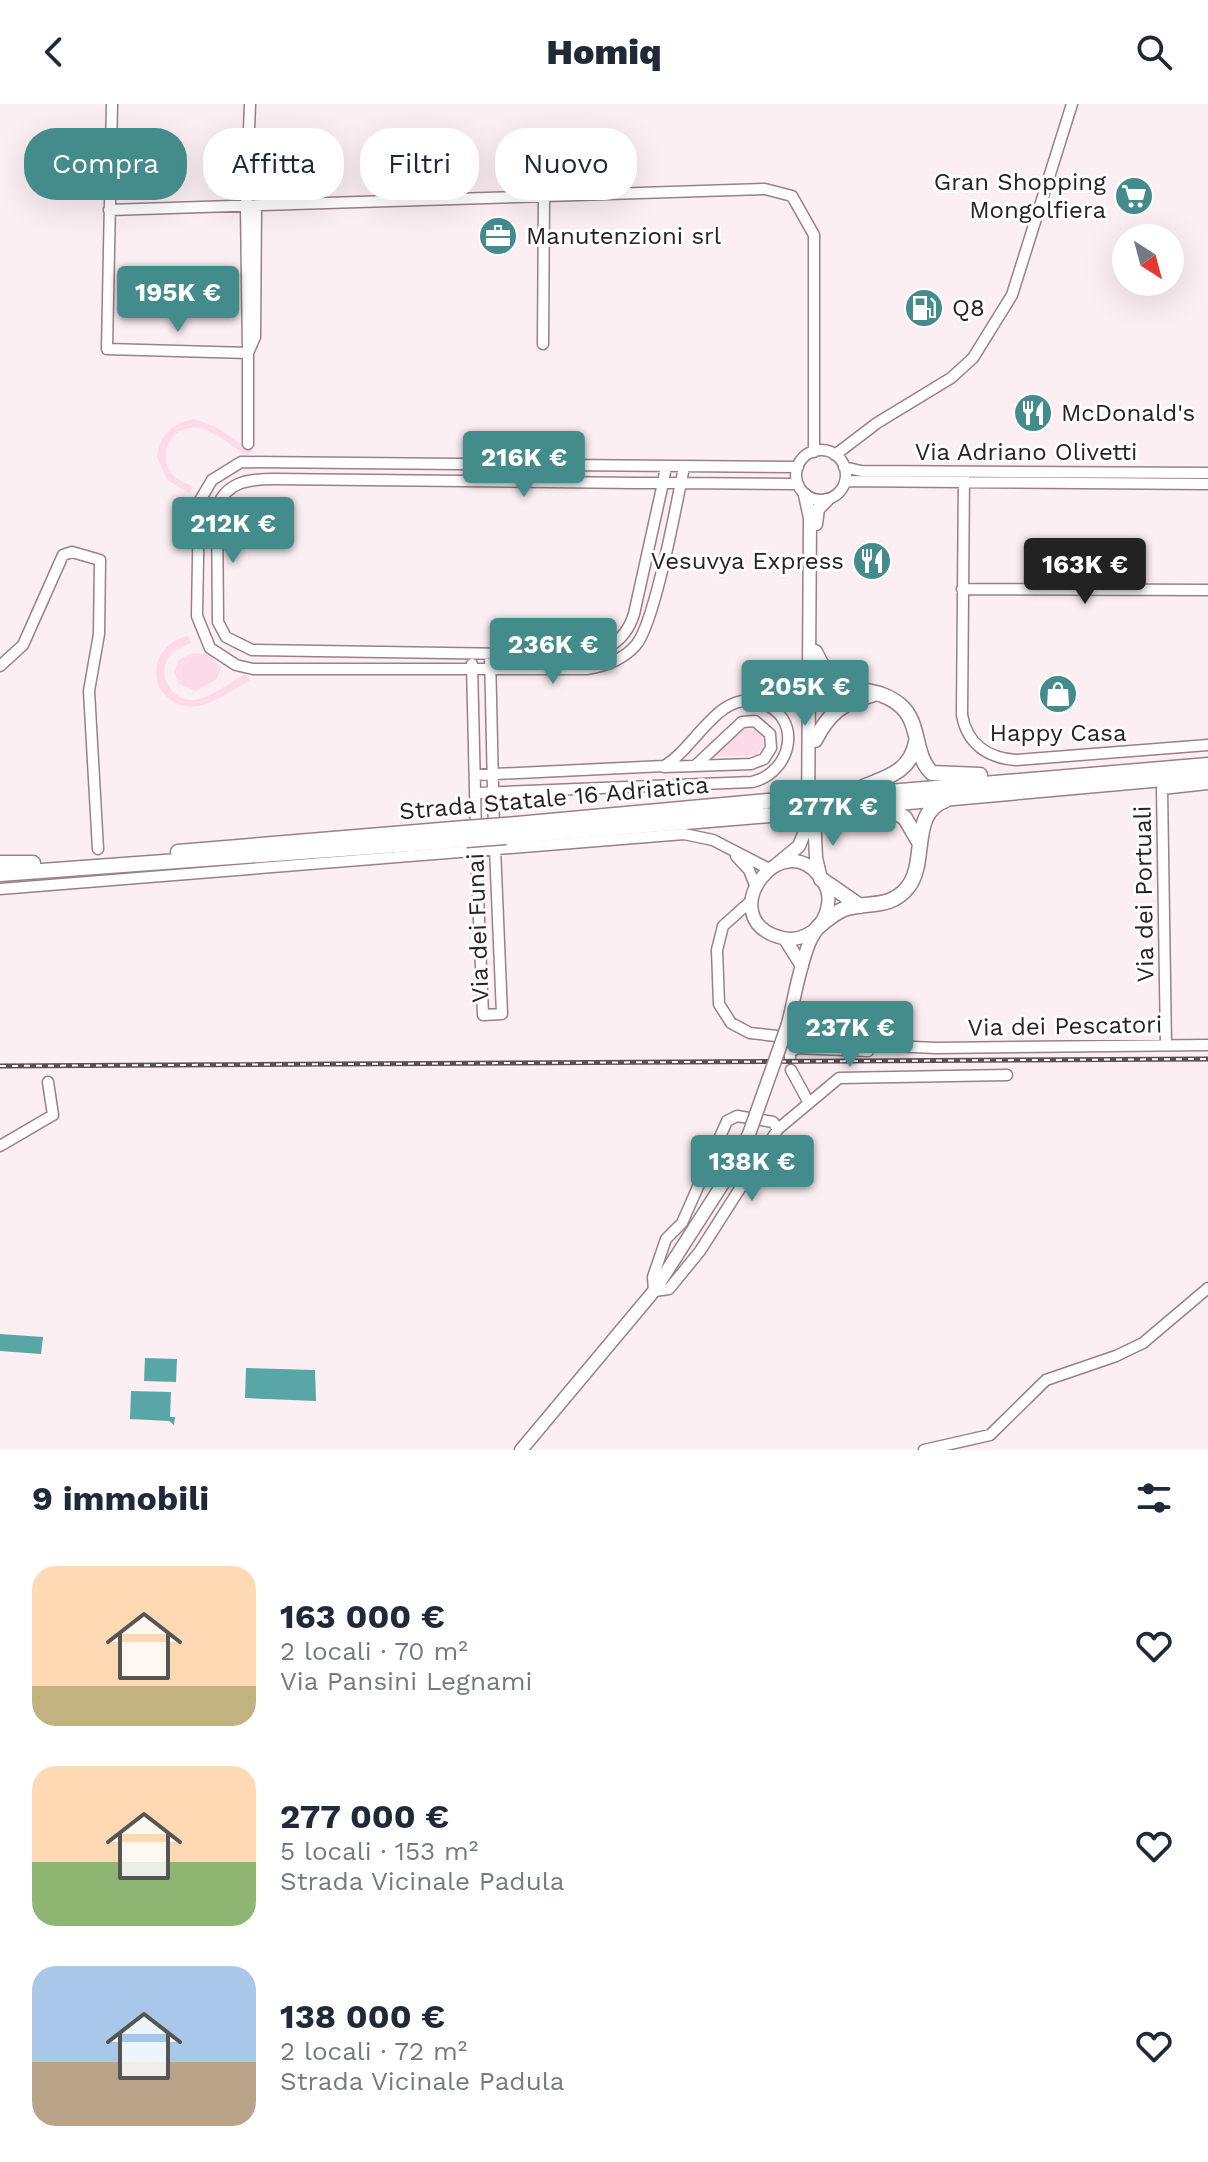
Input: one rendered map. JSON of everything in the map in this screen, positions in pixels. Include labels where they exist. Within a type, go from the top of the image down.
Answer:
[{"type":"highway","points":[[815,652],[824,671],[845,689],[898,703],[915,726],[926,767],[940,776],[1032,779]]},
{"type":"highway","points":[[815,740],[830,713],[845,703],[874,695]]},
{"type":"highway","points":[[842,802],[902,771],[913,756],[917,737]]},
{"type":"highway","name":"Strada Statale 16 Adriatica","points":[[1,871],[842,802],[1032,779],[1208,765]]},
{"type":"highway","name":"Strada Statale 16 Adriatica","points":[[842,802],[882,804],[1208,775]]},
{"type":"highway","points":[[818,927],[842,910],[891,901],[906,891],[916,875],[921,829],[933,807],[966,796]]},
{"type":"highway","points":[[882,804],[905,818],[915,830],[921,851]]},
{"type":"highway","name":"Strada Statale 16 Adriatica","points":[[1,871],[33,863],[465,834]]},
{"type":"highway","points":[[821,879],[860,906]]},
{"type":"main road","points":[[802,490],[813,518],[815,740],[811,823],[799,846],[755,885],[752,900],[761,926],[785,939],[802,966]]},
{"type":"main road","points":[[521,1450],[654,1291],[729,1174],[749,1134],[788,1024],[802,966],[828,904],[811,823],[813,518],[827,500]]},
{"type":"main road","points":[[773,867],[799,863],[821,879]]},
{"type":"main road","points":[[785,939],[801,937],[818,927]]},
{"type":"street","points":[[112,104],[107,349],[248,353]]},
{"type":"street","points":[[248,444],[248,353],[255,337],[250,104]]},
{"type":"street","points":[[835,455],[877,423],[951,378],[973,358],[1012,295],[1072,104]]},
{"type":"street","points":[[637,193],[765,189],[792,196],[814,235],[814,452],[798,467],[241,462],[219,473],[205,489],[198,506],[198,626],[210,648],[222,657],[253,669],[490,670],[605,666],[623,657],[637,644],[649,618],[684,467]]},
{"type":"street","points":[[109,210],[495,198]]},
{"type":"street","points":[[543,344],[544,200]]},
{"type":"street","points":[[666,466],[663,483],[630,626],[606,650],[587,654],[471,654],[252,650],[226,637],[216,616],[217,507],[226,492],[248,479],[663,483],[681,483],[802,490],[827,500],[839,493],[845,481],[844,467],[835,455],[814,452]]},
{"type":"street","points":[[798,467],[802,490]]},
{"type":"street","name":"Via Adriano Olivetti","points":[[844,467],[861,471],[964,478],[1208,484]]},
{"type":"street","name":"Via Adriano Olivetti","points":[[845,481],[1208,473]]},
{"type":"street","points":[[964,478],[962,715],[968,734],[986,753],[1016,760],[1208,745]]},
{"type":"street","points":[[0,666],[23,645],[63,555],[72,552],[100,560],[99,634],[89,691],[98,849]]},
{"type":"street","points":[[962,589],[1208,590]]},
{"type":"street","name":"Via dei Funai","points":[[471,654],[483,1015],[502,1014],[490,654]]},
{"type":"street","points":[[549,654],[549,669]]},
{"type":"street","points":[[476,793],[763,780],[781,766],[789,743],[788,732],[783,721],[768,706],[745,701],[722,711],[680,753],[658,767]]},
{"type":"street","points":[[475,775],[695,766],[758,763],[768,754],[770,734],[761,724],[742,722],[695,766]]},
{"type":"street","points":[[680,753],[682,785]]},
{"type":"street","name":"Via dei Portuali","points":[[1166,1045],[1162,789],[1208,784]]},
{"type":"street","points":[[0,889],[101,876],[383,856],[495,852],[684,834],[713,840],[773,867]]},
{"type":"street","points":[[729,848],[749,870],[755,885]]},
{"type":"street","name":"Via dei Pescatori","points":[[752,900],[719,933],[717,950],[719,1004],[731,1023],[750,1033],[889,1046],[1208,1045]]},
{"type":"street","points":[[732,920],[761,926]]},
{"type":"street","points":[[790,1058],[790,1052],[797,1048],[851,1052],[889,1046]]},
{"type":"street","points":[[791,1070],[809,1103]]},
{"type":"street","points":[[778,1129],[773,1122],[744,1116],[727,1121],[682,1223],[666,1239],[653,1277],[654,1291],[669,1289],[700,1251],[778,1129],[839,1078],[1007,1075]]},
{"type":"street","points":[[0,1146],[49,1120],[53,1107],[48,1082]]},
{"type":"street","points":[[924,1450],[990,1435],[1046,1380],[1116,1356],[1143,1343],[1208,1288]]},
{"type":"shaded area","points":[[194,419],[214,426],[252,451],[247,456],[218,436],[199,428],[182,430],[170,442],[166,458],[172,474],[193,487],[189,493],[167,480],[157,457],[168,431]]},
{"type":"shaded area","points":[[188,636],[191,643],[172,653],[166,662],[165,678],[179,696],[200,699],[245,674],[250,680],[203,705],[180,705],[169,699],[159,688],[158,662],[165,648]]},
{"type":"shaded area","points":[[192,653],[208,654],[221,668],[217,679],[196,691],[179,684],[174,672],[179,660]]},
{"type":"shaded area","points":[[744,728],[755,729],[762,736],[764,743],[757,755],[713,757]]},
{"type":"water","points":[[0,1334],[43,1337],[41,1354],[0,1351]]},
{"type":"water","points":[[145,1358],[177,1359],[176,1382],[144,1381]]},
{"type":"water","points":[[246,1368],[315,1370],[316,1401],[245,1398]]},
{"type":"water","points":[[131,1391],[171,1392],[170,1417],[175,1417],[174,1425],[169,1421],[130,1419]]},
{"type":"railway","points":[[0,1066],[1208,1059]]},
{"type":"place","name":"Gran Shopping Mongolfiera","points":[[1134,196]]},
{"type":"place","name":"Manutenzioni srl","points":[[498,236]]},
{"type":"place","name":"Q8","points":[[924,308]]},
{"type":"place","name":"McDonald's","points":[[1033,413]]},
{"type":"place","name":"Vesuvya Express","points":[[872,561]]},
{"type":"place","name":"Happy Casa","points":[[1058,694]]}]
